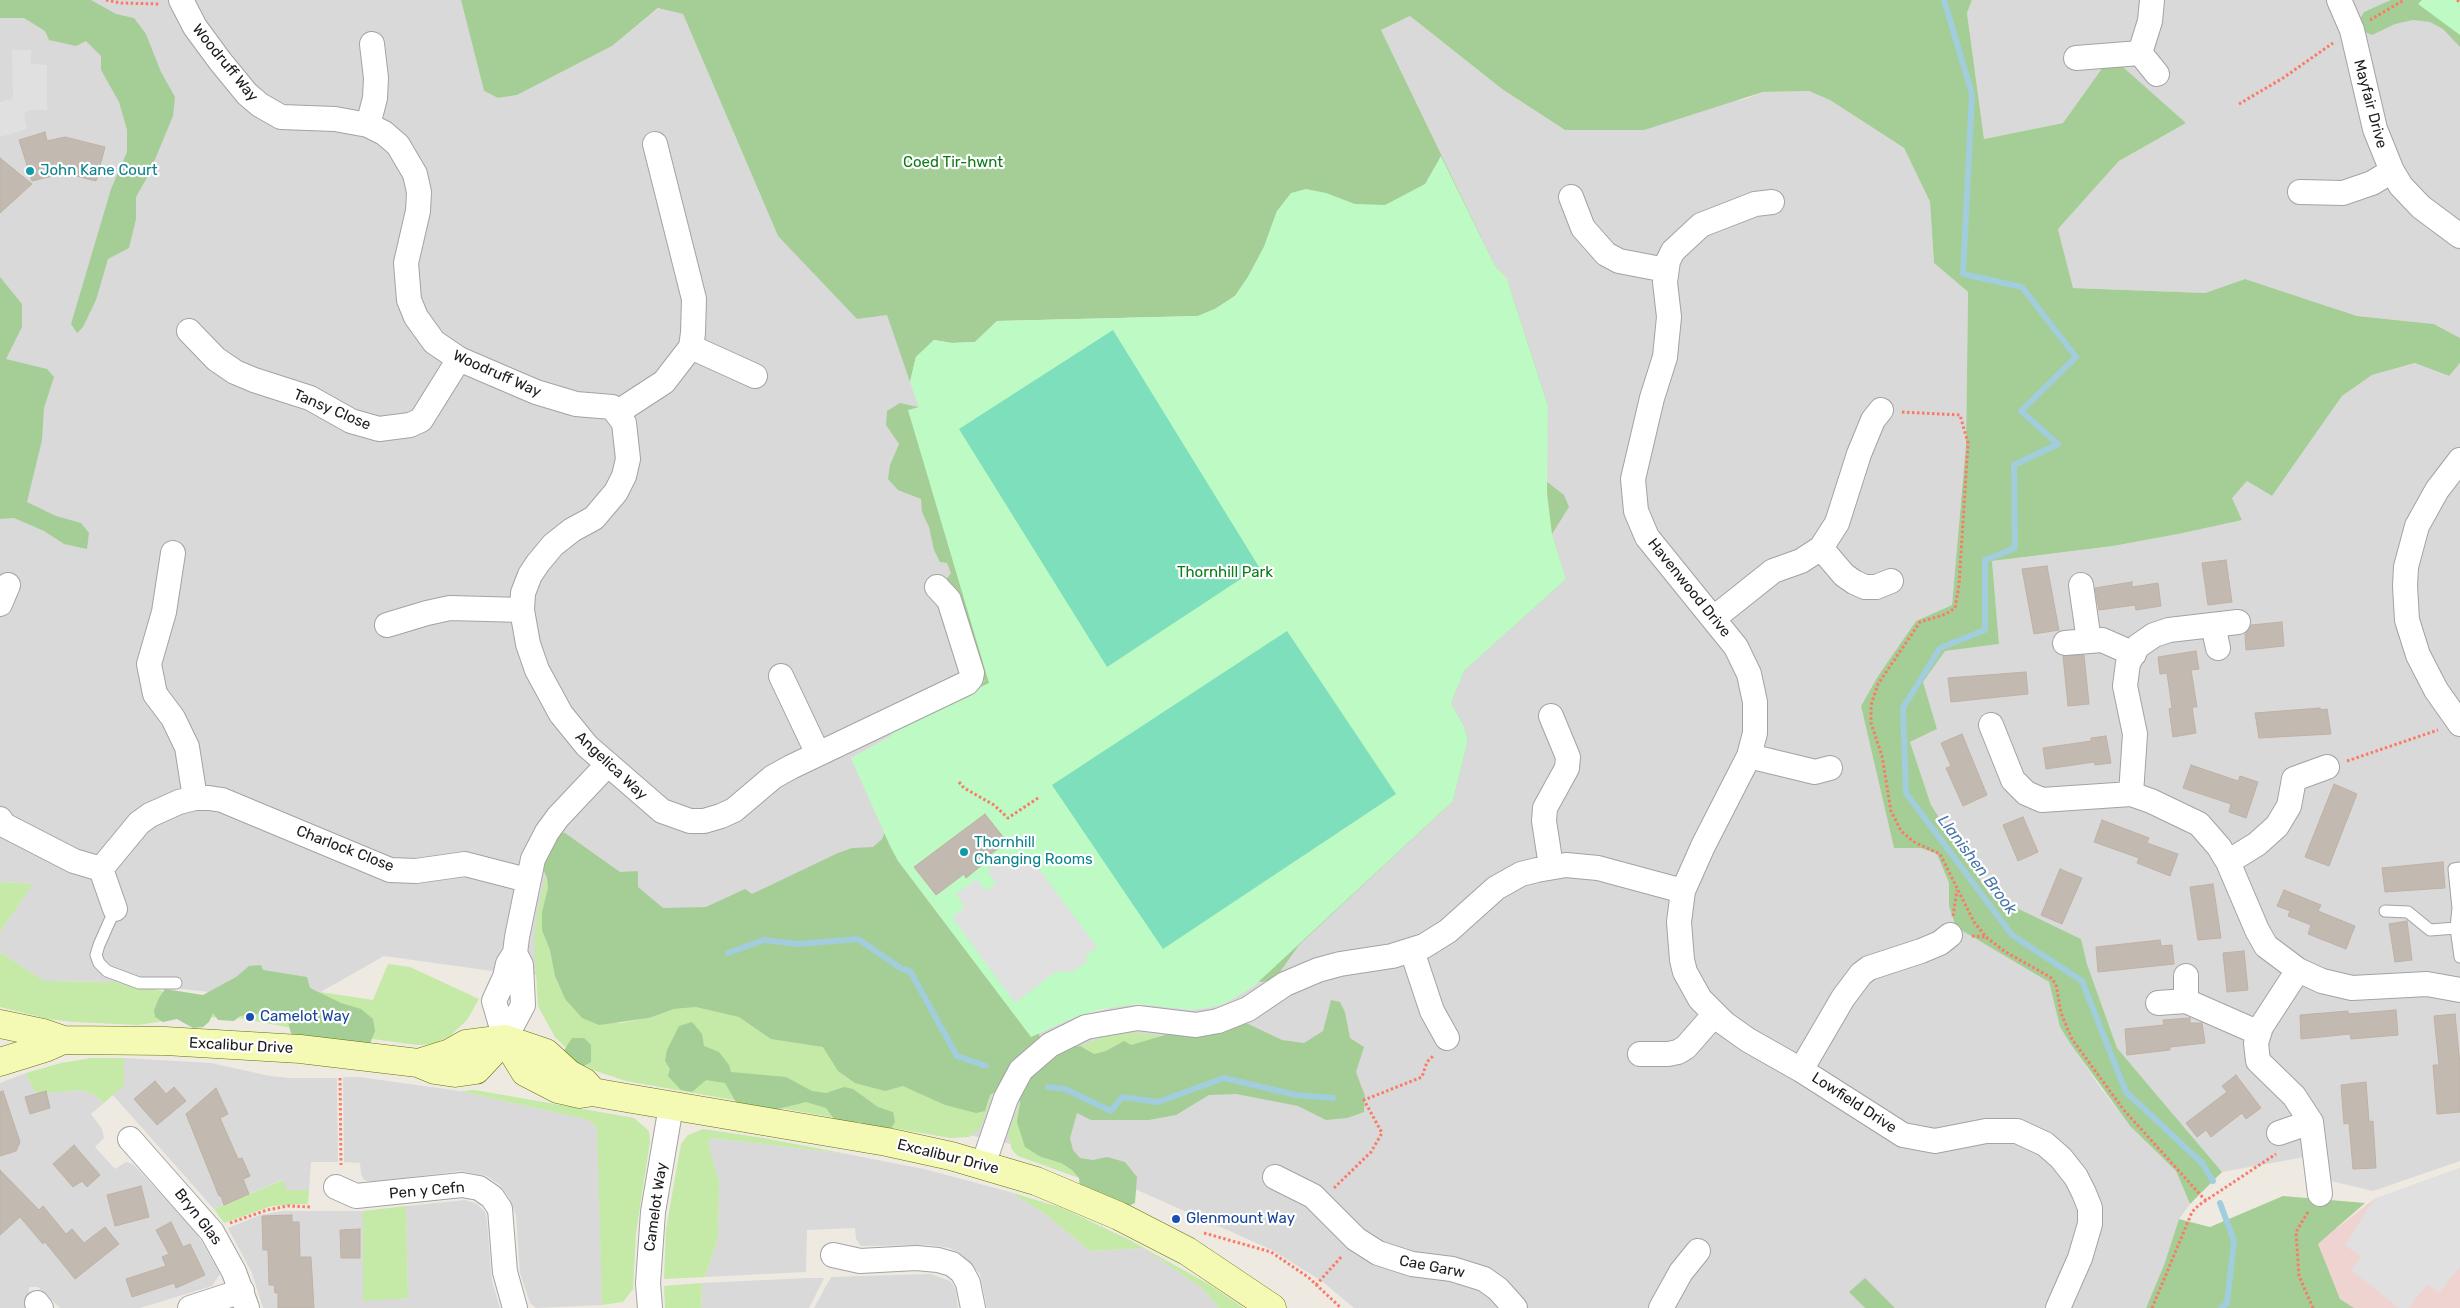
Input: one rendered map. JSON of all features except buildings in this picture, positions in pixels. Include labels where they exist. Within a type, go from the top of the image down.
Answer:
[{"type":"street","points":[[2140,53],[2150,21],[2152,0]]},
{"type":"street","name":"Mayfair Drive","points":[[2339,0],[2352,30],[2375,129],[2392,171],[2415,201],[2460,236]]},
{"type":"street","name":"Woodruff Way","points":[[182,2],[195,27],[220,61],[247,94],[260,106],[281,116],[335,119],[368,124],[384,133],[398,145],[415,174],[419,192],[418,211],[406,263],[409,300],[416,317],[434,342],[459,359],[558,400],[576,404],[603,405],[612,407],[618,412]]},
{"type":"street","points":[[368,124],[376,88],[372,44]]},
{"type":"street","points":[[2076,58],[2140,53]]},
{"type":"street","points":[[2140,53],[2157,74]]},
{"type":"street","points":[[618,412],[664,382],[691,347],[695,318],[694,299],[656,144]]},
{"type":"street","points":[[2300,192],[2343,193],[2365,186],[2392,171]]},
{"type":"street","points":[[1571,197],[1583,228],[1606,254],[1619,261],[1666,270]]},
{"type":"street","name":"Havenwood Drive","points":[[1684,891],[1706,838],[1749,756],[1755,733],[1750,674],[1736,647],[1647,537],[1636,511],[1633,479],[1666,348],[1669,317],[1665,282],[1666,270],[1673,251],[1686,236],[1701,225],[1755,204],[1772,202]]},
{"type":"street","name":"Tansy Close","points":[[188,331],[216,359],[235,372],[310,398],[351,421],[378,428],[410,425],[421,420],[459,359]]},
{"type":"street","points":[[691,347],[755,376]]},
{"type":"street","points":[[1714,618],[1773,571],[1805,558],[1821,548],[1837,523],[1862,447],[1873,420],[1881,410]]},
{"type":"street","name":"Angelica Way","points":[[618,412],[624,423],[627,438],[628,459],[624,476],[616,492],[594,518],[560,540],[538,564],[530,575],[524,593],[522,610],[528,644],[550,697],[576,733],[662,812],[690,821],[704,821],[734,810],[774,777],[967,683],[972,678],[972,673],[949,600],[937,587]]},
{"type":"street","points":[[2458,466],[2437,490],[2417,526],[2406,567],[2405,594],[2407,620],[2418,655],[2436,690],[2459,723]]},
{"type":"street","points":[[1821,548],[1844,575],[1854,582],[1865,587],[1876,587],[1890,581]]},
{"type":"street","points":[[173,553],[164,612],[149,664],[155,694],[177,725],[187,747],[195,798]]},
{"type":"street","points":[[2081,585],[2089,641]]},
{"type":"street","points":[[387,625],[450,608],[522,610]]},
{"type":"street","points":[[2131,794],[2135,734],[2126,686],[2128,663],[2138,646],[2154,635],[2169,630],[2238,622]]},
{"type":"street","points":[[2214,625],[2218,648]]},
{"type":"street","points":[[2065,643],[2102,640],[2134,654]]},
{"type":"street","points":[[781,676],[818,754]]},
{"type":"street","points":[[1551,716],[1568,757],[1567,768],[1546,808],[1544,822],[1551,866]]},
{"type":"street","points":[[1991,725],[2013,780],[2026,793],[2042,800],[2131,794],[2151,801],[2199,824],[2219,847],[2228,862],[2257,930],[2266,946],[2298,970],[2322,981],[2352,988],[2427,984],[2460,990]]},
{"type":"street","points":[[1749,756],[1815,772],[1830,768]]},
{"type":"street","points":[[505,1039],[494,1001],[505,978],[508,964],[516,953],[519,917],[533,858],[547,832],[558,817],[608,764]]},
{"type":"street","points":[[2228,862],[2257,844],[2277,826],[2288,806],[2289,774],[2327,767]]},
{"type":"street","name":"Charlock Close","points":[[101,869],[139,823],[164,807],[195,798],[222,800],[390,870],[416,871],[466,864],[527,880]]},
{"type":"street","points":[[0,818],[4,825],[74,861],[101,869],[115,909]]},
{"type":"street","points":[[983,1165],[1006,1098],[1021,1070],[1035,1056],[1066,1036],[1086,1027],[1138,1018],[1196,1024],[1218,1021],[1248,1009],[1285,984],[1318,970],[1412,951],[1448,931],[1496,888],[1521,874],[1551,866],[1598,868],[1684,891]]},
{"type":"street","name":"Lowfield Drive","points":[[1684,891],[1678,922],[1682,960],[1692,986],[1714,1014],[1748,1040],[1802,1070],[1903,1134],[1935,1142],[1986,1131],[2017,1131],[2045,1144],[2061,1158],[2076,1177],[2084,1193],[2090,1208],[2090,1224],[2080,1258],[2058,1308]]},
{"type":"street","points":[[1802,1070],[1843,998],[1861,974],[1869,968],[1940,943],[1950,935]]},
{"type":"street","points":[[1412,951],[1432,1011],[1447,1038]]},
{"type":"street","points":[[2298,970],[2259,1033],[2256,1043],[2258,1061],[2294,1096],[2310,1122],[2320,1194]]},
{"type":"street","points":[[2186,976],[2186,1001]]},
{"type":"street","points":[[2158,1003],[2186,1001],[2259,1033]]},
{"type":"street","points":[[1640,1054],[1678,1052],[1690,1042],[1714,1014]]},
{"type":"street","name":"Excalibur Drive","points":[[0,1024],[63,1040],[244,1045],[418,1063],[435,1070],[455,1073],[476,1070],[505,1039],[525,1072],[558,1089],[580,1094],[593,1092],[887,1142],[983,1165],[1080,1198],[1187,1251],[1272,1308]]},
{"type":"street","name":"Excalibur Drive","points":[[0,1062],[45,1048],[63,1040]]},
{"type":"street","name":"Camelot Way","points":[[650,1308],[648,1283],[653,1212],[672,1106]]},
{"type":"street","points":[[2279,1133],[2310,1122]]},
{"type":"street","name":"Bryn Glas","points":[[130,1139],[212,1232],[226,1252],[244,1299]]},
{"type":"street","name":"Pen y Cefn","points":[[338,1176],[356,1196],[462,1185],[479,1188],[492,1198],[500,1209],[505,1272],[516,1308]]},
{"type":"street","name":"Cae Garw","points":[[1274,1177],[1307,1193],[1320,1203],[1356,1239],[1393,1259],[1432,1268],[1452,1269],[1484,1279],[1498,1289],[1515,1308]]},
{"type":"street","points":[[1661,1308],[1681,1272],[1698,1252]]},
{"type":"street","points":[[833,1255],[860,1262],[916,1258],[938,1260],[952,1264],[962,1272],[968,1283],[973,1308]]},
{"type":"street","points":[[190,1308],[244,1299]]},
{"type":"lane","points":[[2460,868],[2454,869],[2458,908],[2456,928],[2460,957]]},
{"type":"lane","points":[[115,909],[96,955],[99,963],[107,971],[139,983],[176,983]]},
{"type":"lane","points":[[2384,911],[2408,912],[2430,930],[2456,928]]},
{"type":"path","points":[[106,0],[121,3],[182,2]]},
{"type":"path","points":[[2239,104],[2283,78],[2352,30],[2404,0]]},
{"type":"path","points":[[1881,410],[1960,415],[1968,443],[1956,608],[1946,614],[1920,622],[1878,684],[1870,705],[1871,723],[1882,756],[1891,812],[1901,831],[1914,842],[1940,854],[1974,922],[1986,937],[2004,951],[2034,966],[2056,984],[2061,1014],[2072,1039],[2123,1109],[2206,1201]]},
{"type":"path","points":[[2327,767],[2459,723]]},
{"type":"path","points":[[959,782],[964,788],[994,804],[1008,818],[1038,798]]},
{"type":"path","points":[[1320,1203],[1371,1152],[1382,1133],[1364,1100],[1422,1077],[1428,1062],[1447,1038]]},
{"type":"path","points":[[338,1176],[340,1075]]},
{"type":"path","points":[[2152,1308],[2192,1212],[2283,1150],[2279,1133]]},
{"type":"path","points":[[2313,1308],[2299,1276],[2296,1232],[2320,1194]]},
{"type":"path","points":[[223,1227],[267,1210],[288,1206],[311,1207]]},
{"type":"path","points":[[1187,1251],[1200,1231],[1271,1252],[1316,1285],[1341,1308]]},
{"type":"path","points":[[1316,1285],[1356,1239]]},
{"type":"shaded area","points":[[0,0],[461,0],[484,91],[498,98],[517,95],[612,46],[659,8],[683,14],[778,236],[887,314],[919,407],[908,409],[989,683],[889,729],[892,736],[851,758],[1076,1017],[1121,1005],[1154,1005],[1192,1010],[1212,1007],[1226,1003],[1254,986],[1453,801],[1464,726],[1451,704],[1464,671],[1566,579],[1552,534],[1545,465],[1508,279],[1495,266],[1381,30],[1410,16],[1502,89],[1565,130],[1745,99],[1763,92],[1809,91],[1830,100],[1904,148],[1930,202],[1934,263],[1968,292],[1966,446],[1952,605],[1916,621],[1878,676],[1861,706],[1894,848],[1921,848],[1937,854],[1949,883],[1949,906],[1974,938],[2015,960],[2049,982],[2060,1027],[2100,1087],[2130,1126],[2176,1171],[2190,1204],[2179,1219],[2164,1265],[2146,1308],[1895,1308],[1865,1279],[1850,1292],[1865,1308],[1354,1308],[1323,1282],[1272,1250],[1090,1169],[1025,1147],[955,1132],[634,980],[514,974],[384,956],[303,1002],[116,982],[44,981],[0,952],[0,932],[33,884],[0,882]]},
{"type":"shaded area","points":[[1972,0],[2422,0],[2460,35],[2460,338],[2434,324],[2357,316],[2245,279],[2205,293],[2073,288],[2058,229],[2119,161],[2186,123],[2123,67],[2103,67],[2063,123],[1984,139],[1967,13]]},
{"type":"shaded area","points":[[12,50],[31,50],[31,64],[47,65],[47,110],[32,110],[24,113],[27,129],[0,137],[0,102],[12,99],[13,96]]},
{"type":"shaded area","points":[[2416,363],[2448,376],[2460,363],[2460,1161],[2373,1191],[2331,1181],[2305,1157],[2222,1172],[2117,1048],[2087,964],[2081,939],[1990,895],[1931,805],[1910,742],[1937,729],[1922,682],[1944,651],[1999,644],[1992,561],[2113,546],[2178,534],[2242,519],[2231,498],[2247,481],[2272,496],[2342,396],[2372,375]]},
{"type":"shaded area","points":[[1007,855],[1017,867],[1030,857],[1097,947],[1085,956],[1088,961],[1072,972],[1054,973],[1015,1003],[952,917],[965,907],[956,894],[977,879],[986,891],[996,883],[987,871]]},
{"type":"shaded area","points":[[124,1058],[211,1063],[270,1076],[290,1078],[337,1078],[338,1162],[311,1162],[309,1190],[287,1190],[282,1180],[214,1209],[112,1094],[124,1085]]},
{"type":"shaded area","points":[[26,1073],[36,1094],[80,1090],[93,1094],[104,1103],[91,1114],[102,1129],[104,1138],[95,1147],[115,1169],[126,1162],[133,1164],[196,1232],[220,1274],[212,1286],[140,1308],[60,1308],[38,1287],[29,1287],[28,1308],[0,1308],[0,1083]]},
{"type":"shaded area","points":[[343,1077],[359,1077],[460,1091],[589,1120],[597,1128],[598,1139],[602,1305],[536,1308],[530,1303],[520,1273],[516,1215],[509,1198],[500,1185],[487,1176],[460,1171],[372,1182],[364,1180],[361,1174],[360,1163],[344,1162]]},
{"type":"shaded area","points":[[711,1138],[847,1154],[924,1169],[1010,1192],[1044,1213],[1090,1251],[1143,1248],[1202,1288],[1219,1308],[987,1308],[980,1274],[962,1255],[950,1248],[930,1245],[861,1246],[856,1239],[855,1228],[807,1230],[806,1272],[705,1277],[718,1239],[719,1181],[708,1143]]},
{"type":"shaded area","points":[[2460,1168],[2460,1308],[2354,1308],[2340,1299],[2317,1244],[2374,1199]]},
{"type":"shaded area","points":[[2460,1168],[2460,1267],[2439,1293],[2428,1284],[2408,1308],[2399,1308],[2351,1270],[2361,1257],[2345,1245],[2374,1199]]},
{"type":"shaded area","points":[[465,1200],[477,1204],[485,1212],[492,1281],[500,1308],[263,1308],[252,1273],[228,1228],[260,1215],[283,1211],[363,1211],[363,1300],[408,1298],[406,1206]]},
{"type":"shaded area","points":[[931,1274],[950,1281],[956,1290],[958,1308],[814,1308],[831,1277]]},
{"type":"shaded area","points":[[824,1278],[809,1308],[701,1308],[702,1283]]},
{"type":"green space","points":[[0,0],[91,0],[116,14],[134,18],[146,34],[161,72],[175,97],[173,116],[149,174],[136,197],[136,219],[129,248],[108,259],[96,300],[83,327],[77,333],[71,324],[111,189],[127,152],[127,130],[119,102],[101,70],[101,56],[86,41],[76,46],[49,40],[45,31],[24,18],[0,18]]},
{"type":"green space","name":"Coed Tir-hwnt","points":[[461,0],[1972,0],[1967,13],[1984,139],[2063,123],[2103,67],[2123,67],[2186,123],[2119,161],[2058,229],[2073,288],[2205,293],[2245,279],[2357,316],[2434,324],[2460,338],[2460,363],[2449,376],[2415,363],[2372,375],[2342,396],[2272,496],[2247,481],[2232,498],[2242,520],[2113,546],[1992,561],[1999,644],[1945,651],[1923,682],[1937,729],[1910,742],[1931,805],[1990,895],[2081,939],[2087,964],[2117,1048],[2222,1172],[2190,1204],[2176,1171],[2130,1126],[2070,1043],[2060,1027],[2049,982],[1956,927],[1949,906],[1949,883],[1937,854],[1921,848],[1894,848],[1861,706],[1878,676],[1916,621],[1952,605],[1966,445],[1968,292],[1934,263],[1930,202],[1904,148],[1830,100],[1809,91],[1763,92],[1644,130],[1565,130],[1502,89],[1410,16],[1381,30],[1495,266],[1507,279],[1548,406],[1546,481],[1564,495],[1569,507],[1552,534],[1566,579],[1464,671],[1451,704],[1464,726],[1468,740],[1453,801],[1299,945],[1275,979],[1262,982],[1253,981],[1277,211],[1264,247],[1248,277],[1235,296],[1215,309],[1198,316],[997,321],[975,342],[952,343],[934,340],[916,357],[910,382],[887,315],[857,319],[778,236],[683,14],[658,8],[612,46],[517,95],[498,98],[484,91]]},
{"type":"green space","points":[[2391,0],[2460,0],[2460,47],[2443,29],[2430,22],[2413,20],[2395,24],[2372,35],[2362,31],[2358,22],[2364,12]]},
{"type":"green space","points":[[2422,0],[2460,0],[2460,35],[2418,4]]},
{"type":"green space","name":"Thornhill Park","points":[[1441,156],[1495,266],[1507,279],[1548,406],[1547,493],[1552,534],[1566,579],[1464,671],[1451,704],[1464,726],[1468,740],[1453,801],[1254,986],[1226,1003],[1212,1007],[1192,1010],[1138,1004],[1102,1009],[1076,1017],[1031,1037],[898,861],[851,758],[891,736],[888,729],[989,683],[908,410],[919,407],[910,382],[916,357],[934,340],[952,343],[975,342],[997,321],[1198,316],[1215,309],[1235,296],[1248,277],[1264,247],[1277,211],[1291,193],[1306,189],[1326,193],[1355,204],[1385,205],[1425,184]]},
{"type":"green space","points":[[0,277],[22,304],[22,327],[6,359],[47,369],[54,377],[44,408],[42,440],[27,502],[56,516],[81,523],[89,533],[87,549],[64,544],[44,531],[14,518],[0,519]]},
{"type":"green space","points":[[1113,330],[1259,567],[1107,667],[959,429]]},
{"type":"green space","points":[[900,403],[927,409],[1021,686],[966,691],[980,687],[985,680],[980,677],[943,584],[951,573],[947,563],[940,562],[934,550],[929,527],[922,512],[921,499],[898,490],[888,479],[890,465],[899,444],[886,425],[887,411]]},
{"type":"green space","points":[[1287,631],[1396,794],[1163,949],[1052,785]]},
{"type":"green space","points":[[886,830],[1037,1029],[1041,1040],[1037,1070],[1065,1048],[1080,1046],[1094,1054],[1106,1051],[1124,1041],[1131,1045],[1172,1033],[1242,1021],[1282,1040],[1304,1043],[1323,1031],[1331,1000],[1340,1002],[1345,1012],[1350,1038],[1364,1047],[1356,1072],[1365,1096],[1364,1112],[1347,1118],[1326,1120],[1298,1106],[1236,1094],[1209,1095],[1176,1115],[1149,1120],[1091,1120],[1077,1113],[1070,1138],[1073,1150],[1080,1158],[1093,1160],[1107,1157],[1125,1162],[1137,1177],[1135,1203],[1122,1209],[1080,1188],[1079,1178],[1072,1170],[1061,1163],[1041,1157],[1025,1147],[1017,1122],[1020,1103],[1017,1088],[1004,1086],[990,1095],[985,1111],[976,1113],[945,1105],[903,1086],[885,1091],[855,1083],[838,1071],[823,1047],[771,1039],[739,1017],[696,1007],[674,1009],[649,1018],[599,1025],[582,1018],[565,999],[555,976],[550,950],[542,930],[542,912],[548,888],[547,878],[538,858],[557,832],[565,833],[620,872],[638,871],[638,887],[663,908],[706,907],[745,889],[752,894],[838,853],[852,848],[873,847],[882,839]]},
{"type":"green space","points":[[545,876],[548,888],[542,912],[542,930],[550,950],[555,976],[565,999],[582,1018],[621,1023],[649,1018],[674,1009],[696,1007],[739,1017],[771,1039],[824,1047],[838,1071],[885,1091],[903,1086],[921,1094],[985,1111],[990,1095],[993,1093],[983,1122],[978,1130],[969,1137],[950,1138],[626,1081],[593,1070],[579,1061],[555,1037],[538,1006],[534,942]]},
{"type":"green space","points":[[0,882],[33,884],[0,932]]},
{"type":"green space","points":[[0,952],[44,981],[116,982],[192,997],[216,994],[263,970],[307,977],[307,990],[373,1000],[388,964],[410,967],[479,999],[467,1020],[450,1036],[433,1044],[418,1045],[297,1029],[239,1018],[189,1017],[138,1025],[74,1022],[48,1019],[0,1007]]},
{"type":"green space","points":[[261,965],[263,970],[307,977],[310,988],[341,1003],[361,1009],[373,1019],[375,1031],[369,1046],[326,1038],[319,1044],[292,1037],[288,1022],[269,1013],[240,1016],[234,1021],[218,1020],[213,1013],[209,1022],[203,1027],[193,1028],[177,1019],[163,1022],[155,1017],[154,1010],[165,989],[203,995],[236,977],[249,966]]},
{"type":"green space","points":[[692,1022],[702,1034],[704,1046],[719,1052],[729,1065],[731,1072],[786,1077],[812,1091],[826,1093],[844,1087],[853,1089],[878,1107],[893,1112],[895,1122],[890,1131],[871,1128],[860,1122],[837,1123],[826,1108],[806,1102],[774,1110],[737,1104],[725,1083],[706,1080],[692,1092],[681,1090],[668,1076],[670,1069],[665,1061],[667,1050],[679,1026]]},
{"type":"green space","points":[[1129,1032],[1165,1036],[1131,1045],[1115,1045],[1106,1051],[1094,1054],[1080,1046],[1108,1035]]},
{"type":"green space","points":[[572,1038],[584,1038],[591,1045],[591,1062],[577,1070],[563,1052]]},
{"type":"green space","points":[[91,1058],[124,1058],[124,1085],[104,1103],[93,1094],[80,1090],[36,1094],[26,1073],[61,1063]]},
{"type":"green space","points":[[475,1090],[634,1118],[649,1131],[650,1142],[636,1233],[633,1289],[623,1302],[602,1305],[597,1128],[589,1120],[460,1091]]},
{"type":"green space","points":[[1020,1103],[1017,1122],[1041,1157],[1061,1163],[1072,1170],[1079,1178],[1018,1156],[1012,1150],[1008,1134]]},
{"type":"green space","points":[[703,1129],[764,1138],[847,1154],[711,1138],[708,1143],[719,1181],[718,1239],[705,1277],[664,1279],[666,1229],[681,1144],[688,1135]]},
{"type":"green space","points":[[283,1180],[287,1190],[309,1190],[308,1204],[272,1206],[224,1223],[214,1209]]},
{"type":"green space","points":[[1010,1192],[1062,1208],[1130,1240],[1210,1285],[1244,1308],[1219,1308],[1202,1288],[1143,1248],[1090,1251],[1044,1213]]},
{"type":"green space","points":[[2283,1196],[2365,1203],[2318,1244],[2340,1299],[2354,1308],[2146,1308],[2164,1265],[2179,1219],[2210,1227]]},
{"type":"green space","points":[[406,1206],[408,1298],[363,1301],[363,1211]]},
{"type":"green space","points":[[1865,1278],[1895,1308],[1865,1308],[1849,1292]]},
{"type":"green space","points":[[702,1283],[701,1308],[665,1308],[664,1286]]},
{"type":"waterway","name":"Llanishen Brook","points":[[1944,0],[1972,94],[1963,274],[2022,287],[2076,357],[2021,411],[2058,444],[2014,465],[2015,548],[1985,560],[1985,630],[1940,648],[1903,708],[1906,793],[2012,935],[2082,981],[2126,1092],[2202,1163],[2213,1181]]},
{"type":"waterway","points":[[728,953],[764,940],[798,944],[858,939],[902,969],[910,971],[957,1056],[986,1066]]},
{"type":"waterway","points":[[1048,1087],[1065,1089],[1111,1111],[1122,1097],[1158,1102],[1224,1078],[1296,1095],[1333,1098]]},
{"type":"waterway","name":"Llanishen Brook","points":[[2220,1203],[2234,1241],[2227,1303],[2221,1308]]},
{"type":"place","name":"John Kane Court","points":[[30,171]]},
{"type":"place","name":"Thornhill Changing Rooms","points":[[964,852]]},
{"type":"place","name":"Camelot Way","points":[[250,1017]]},
{"type":"place","name":"Glenmount Way","points":[[1176,1219]]}]
